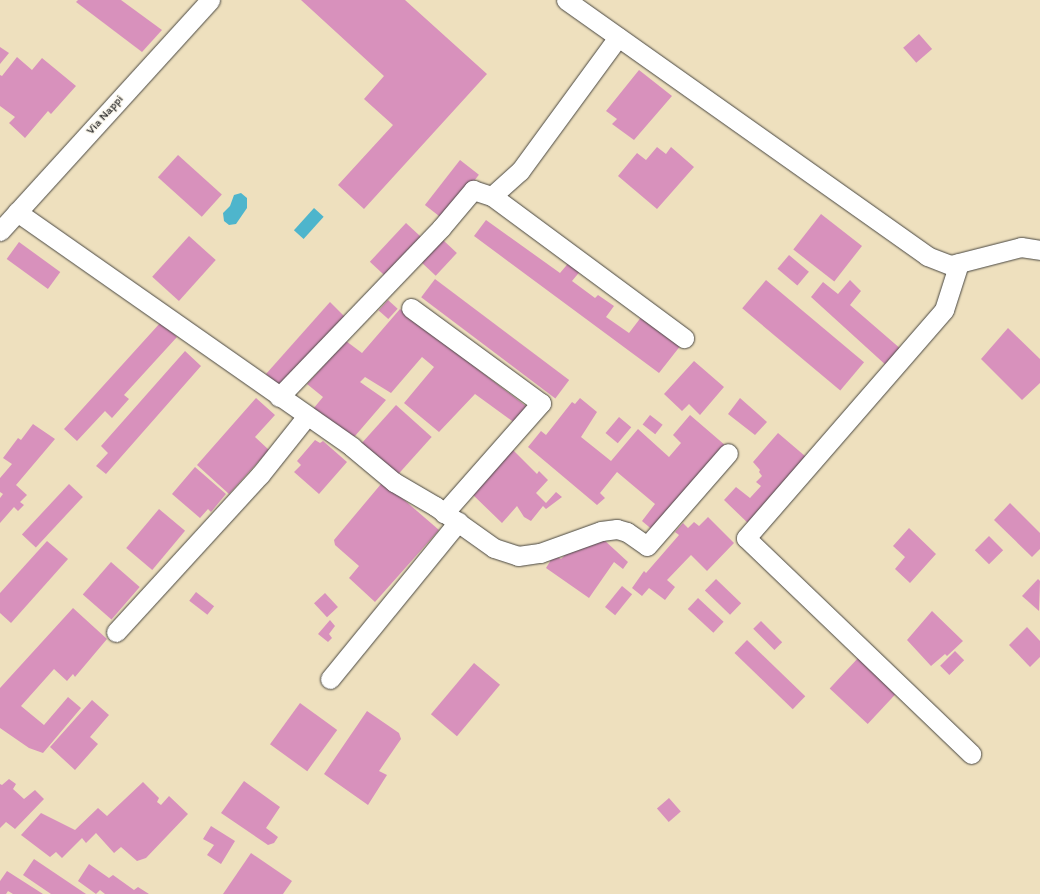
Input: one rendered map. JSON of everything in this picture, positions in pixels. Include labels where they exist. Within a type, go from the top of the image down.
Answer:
[{"type":"street","name":"Via Nappi","points":[[0,231],[210,0]]},
{"type":"street","points":[[566,0],[927,256],[951,265],[1021,248],[1040,250]]},
{"type":"street","points":[[492,196],[520,171],[618,37]]},
{"type":"street","points":[[279,398],[441,228],[473,190],[492,196],[684,338]]},
{"type":"street","points":[[17,212],[279,398],[352,447],[394,482],[451,518],[494,548],[518,556],[540,553],[600,532],[617,529],[627,532],[647,546],[728,453]]},
{"type":"street","points":[[959,263],[944,310],[746,538],[971,754]]},
{"type":"street","points":[[330,679],[451,518],[541,403],[411,308]]},
{"type":"street","points":[[116,632],[260,475],[307,416]]},
{"type":"water","points":[[241,193],[247,198],[247,208],[236,224],[229,225],[224,221],[223,213],[230,206],[234,195]]},
{"type":"water","points":[[314,208],[324,217],[304,239],[294,230]]},
{"type":"building","points":[[78,0],[121,0],[162,30],[142,52],[76,2]]},
{"type":"building","points":[[301,0],[405,0],[487,74],[364,209],[338,185],[393,125],[364,99],[384,76]]},
{"type":"building","points":[[919,34],[932,49],[916,63],[903,48]]},
{"type":"building","points":[[0,47],[9,53],[0,64]]},
{"type":"building","points":[[17,57],[32,70],[42,58],[76,86],[51,114],[48,111],[25,138],[9,123],[15,117],[0,106],[0,75],[2,76]]},
{"type":"building","points":[[639,70],[672,96],[634,140],[612,124],[617,119],[606,111]]},
{"type":"building","points":[[657,147],[666,154],[671,147],[694,167],[657,209],[618,176],[637,153],[646,160]]},
{"type":"building","points":[[178,155],[222,194],[202,217],[158,177]]},
{"type":"building","points":[[460,160],[479,175],[444,220],[425,205]]},
{"type":"building","points":[[821,214],[862,246],[834,281],[793,249]]},
{"type":"building","points":[[486,220],[560,273],[571,260],[582,269],[572,281],[595,298],[598,295],[614,306],[606,317],[629,333],[642,316],[681,345],[659,373],[474,236]]},
{"type":"building","points":[[406,223],[421,237],[385,276],[370,262]]},
{"type":"building","points":[[189,236],[216,260],[179,301],[152,277]]},
{"type":"building","points":[[443,240],[457,253],[436,276],[422,263]]},
{"type":"building","points":[[19,242],[60,272],[48,289],[7,259]]},
{"type":"building","points":[[789,255],[809,272],[797,286],[777,269]]},
{"type":"building","points":[[435,279],[569,380],[555,398],[421,297]]},
{"type":"building","points":[[766,280],[864,362],[840,391],[742,308]]},
{"type":"building","points":[[850,280],[861,291],[850,305],[902,350],[888,367],[811,297],[823,282],[838,294]]},
{"type":"building","points":[[388,300],[398,309],[388,319],[379,310]]},
{"type":"building","points":[[330,302],[346,318],[280,386],[266,374]]},
{"type":"building","points":[[400,309],[527,407],[515,423],[475,394],[439,432],[404,403],[434,367],[422,357],[391,393],[365,377],[360,382],[386,400],[355,436],[350,437],[313,409],[323,397],[307,384],[346,341],[362,353]]},
{"type":"building","points":[[161,322],[177,337],[124,395],[129,399],[112,418],[105,411],[77,441],[64,429]]},
{"type":"building","points":[[1008,328],[1040,359],[1040,383],[1022,400],[981,359]]},
{"type":"building","points":[[185,351],[201,366],[106,474],[96,466],[108,453],[101,446]]},
{"type":"building","points":[[694,361],[724,387],[700,415],[689,404],[682,411],[664,394]]},
{"type":"building","points":[[256,398],[275,415],[255,437],[269,450],[229,494],[197,465]]},
{"type":"building","points":[[580,398],[597,412],[581,437],[611,461],[638,429],[669,457],[681,443],[673,435],[690,415],[726,446],[655,532],[642,521],[655,504],[617,472],[600,493],[605,498],[597,505],[528,447],[541,431],[546,435],[572,402],[575,404]]},
{"type":"building","points":[[740,398],[767,422],[755,435],[728,414]]},
{"type":"building","points":[[396,405],[432,437],[398,475],[362,443]]},
{"type":"building","points":[[650,415],[663,425],[655,434],[643,424]]},
{"type":"building","points":[[619,417],[631,427],[618,443],[606,433]]},
{"type":"building","points":[[33,424],[55,439],[16,485],[27,495],[20,502],[24,505],[18,511],[14,507],[0,523],[0,498],[3,494],[0,492],[0,478],[12,464],[3,458],[18,438],[21,440]]},
{"type":"building","points":[[778,433],[812,462],[751,526],[724,500],[736,487],[750,498],[761,486],[756,482],[762,476],[759,472],[760,470],[753,462]]},
{"type":"building","points":[[315,440],[320,443],[323,441],[347,462],[319,494],[294,472],[301,465],[297,461]]},
{"type":"building","points":[[512,449],[537,474],[539,471],[548,480],[536,493],[546,503],[556,492],[562,497],[546,509],[543,506],[531,521],[524,517],[517,506],[502,523],[471,493]]},
{"type":"building","points":[[195,467],[226,494],[211,512],[208,509],[200,518],[172,494]]},
{"type":"building","points":[[69,484],[83,497],[36,547],[22,534]]},
{"type":"building","points":[[381,484],[388,486],[439,530],[375,602],[349,578],[359,566],[335,545],[334,540]]},
{"type":"building","points":[[1010,503],[1040,533],[1040,549],[1032,557],[994,520]]},
{"type":"building","points":[[159,509],[185,531],[152,570],[126,548]]},
{"type":"building","points":[[708,517],[734,543],[707,571],[691,555],[667,580],[675,587],[665,600],[649,588],[642,596],[632,588],[644,571],[646,573],[679,535],[675,532],[683,523],[688,528],[694,522],[699,526]]},
{"type":"building","points":[[909,528],[936,554],[910,583],[895,569],[905,557],[893,546]]},
{"type":"building","points":[[989,536],[1003,550],[989,564],[975,550]]},
{"type":"building","points":[[603,539],[628,562],[623,569],[614,562],[589,598],[546,568],[554,555],[561,559],[570,550]]},
{"type":"building","points":[[47,541],[68,559],[11,623],[0,613],[0,593]]},
{"type":"building","points":[[111,562],[140,587],[111,619],[83,594]]},
{"type":"building","points":[[716,579],[741,603],[730,615],[705,591]]},
{"type":"building","points":[[1038,579],[1040,581],[1039,611],[1022,596]]},
{"type":"building","points":[[622,586],[632,594],[615,615],[605,607]]},
{"type":"building","points":[[196,592],[214,606],[207,615],[189,601]]},
{"type":"building","points":[[325,593],[338,607],[327,617],[314,603]]},
{"type":"building","points":[[698,598],[724,622],[713,633],[688,609]]},
{"type":"building","points":[[73,608],[107,639],[75,677],[73,674],[67,681],[54,669],[21,706],[44,725],[68,697],[81,708],[43,753],[29,748],[0,728],[0,688]]},
{"type":"building","points":[[932,611],[963,641],[947,656],[945,654],[931,666],[907,640]]},
{"type":"building","points":[[330,620],[335,626],[329,634],[332,638],[328,642],[318,634]]},
{"type":"building","points":[[761,621],[782,642],[774,650],[753,629]]},
{"type":"building","points":[[1027,627],[1040,641],[1040,657],[1030,667],[1009,645]]},
{"type":"building","points":[[747,640],[805,696],[793,709],[734,653]]},
{"type":"building","points":[[955,651],[964,660],[949,675],[940,666]]},
{"type":"building","points":[[859,657],[897,692],[868,724],[830,688]]},
{"type":"building","points":[[474,663],[500,685],[457,736],[431,714]]},
{"type":"building","points":[[92,700],[109,715],[90,737],[98,744],[75,770],[50,747]]},
{"type":"building","points":[[300,703],[337,730],[307,771],[270,744]]},
{"type":"building","points":[[367,711],[399,733],[401,739],[379,771],[387,775],[368,805],[324,774]]},
{"type":"building","points":[[9,779],[16,784],[13,789],[24,799],[35,790],[44,799],[15,829],[6,822],[0,828],[0,784],[2,785]]},
{"type":"building","points":[[244,781],[280,807],[266,828],[278,837],[274,843],[268,845],[221,813]]},
{"type":"building","points":[[143,782],[159,798],[157,802],[161,805],[169,796],[188,814],[146,858],[137,861],[121,847],[114,853],[96,833],[86,843],[82,838],[62,858],[56,852],[50,857],[21,835],[41,813],[75,830],[98,808],[107,816]]},
{"type":"building","points":[[669,798],[681,812],[669,822],[657,808]]},
{"type":"building","points":[[211,826],[235,841],[221,864],[207,855],[214,845],[203,839]]},
{"type":"building","points":[[251,853],[292,881],[283,894],[223,894]]},
{"type":"building","points":[[34,859],[86,894],[51,894],[23,875]]},
{"type":"building","points":[[89,864],[109,878],[113,875],[134,890],[138,887],[149,894],[105,894],[100,890],[96,894],[78,881]]},
{"type":"building","points":[[7,871],[43,894],[13,894],[8,891],[6,894],[0,894],[0,881]]}]
